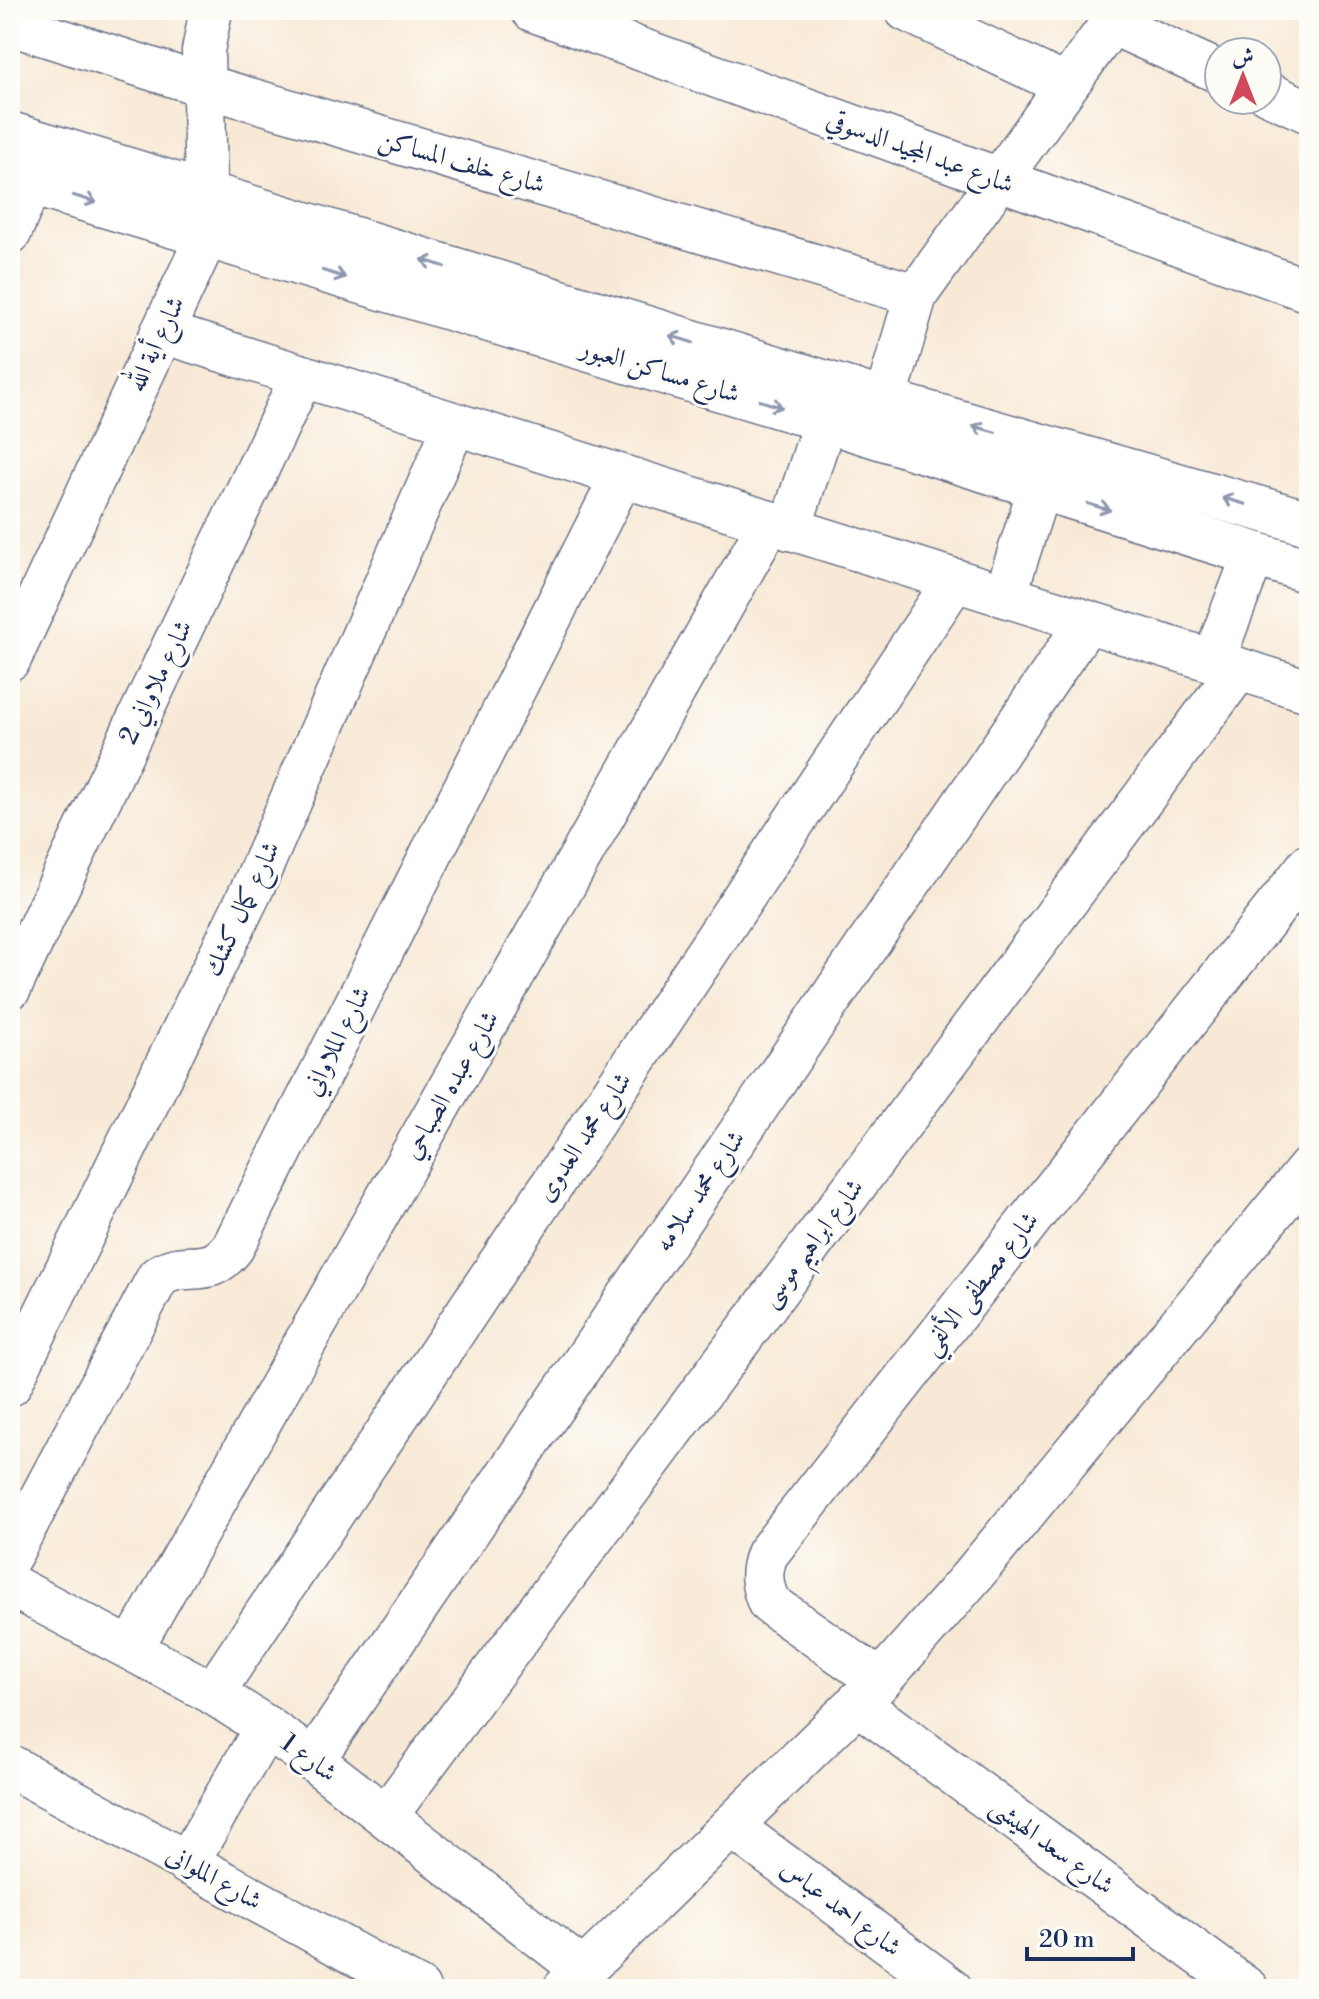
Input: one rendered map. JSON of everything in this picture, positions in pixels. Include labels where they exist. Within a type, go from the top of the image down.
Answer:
[{"type":"main road","name":"شارع مساكن العبور","points":[[10,134],[207,215],[825,420],[1309,571]]},
{"type":"main road","name":"شارع مساكن العبور","points":[[21,180],[207,215],[885,401],[1309,523]]},
{"type":"street","name":"شارع أية الله","points":[[10,659],[162,332],[207,215],[202,85],[203,51],[211,10]]},
{"type":"street","name":"شارع عبد المجيد الدسوقي","points":[[532,10],[1309,291]]},
{"type":"street","points":[[906,10],[1065,85]]},
{"type":"street","points":[[885,401],[916,295],[1116,17],[1203,63]]},
{"type":"street","name":"شارع خلف المساكن","points":[[10,24],[202,85],[916,295]]},
{"type":"street","points":[[1283,100],[1309,112]]},
{"type":"street","points":[[10,233],[21,180]]},
{"type":"street","points":[[162,332],[1309,691]]},
{"type":"street","name":"شارع ملاواني 2","points":[[10,988],[302,376]]},
{"type":"street","name":"شارع عبده الصباحي","points":[[132,1648],[780,526],[825,420]]},
{"type":"street","name":"شارع كمال كشك","points":[[10,1385],[253,887],[455,424]]},
{"type":"street","name":"شارع الملاواني","points":[[10,1556],[158,1277],[176,1268],[212,1266],[224,1259],[233,1247],[622,476]]},
{"type":"street","points":[[1005,596],[1039,489]]},
{"type":"street","name":"شارع ابراهيم موسى","points":[[386,1816],[1226,665],[1254,554]]},
{"type":"street","name":"شارع محمد العدوى","points":[[213,1693],[955,580]]},
{"type":"street","name":"شارع محمد سلامه","points":[[313,1760],[1087,622]]},
{"type":"street","name":"شارع مصطفى الألفي","points":[[869,1692],[769,1603],[762,1587],[761,1570],[767,1554],[1309,865]]},
{"type":"street","points":[[574,1979],[869,1692],[973,1575],[1309,1168]]},
{"type":"street","name":"شارع 1","points":[[10,1585],[132,1648],[266,1727],[386,1816],[574,1979]]},
{"type":"street","name":"شارع سعد الهيشى","points":[[869,1692],[1247,1989]]},
{"type":"street","points":[[187,1863],[266,1727]]},
{"type":"street","name":"شارع الملوانى","points":[[10,1766],[419,1989]]},
{"type":"street","name":"شارع احمد عباس","points":[[731,1826],[951,1989]]}]
